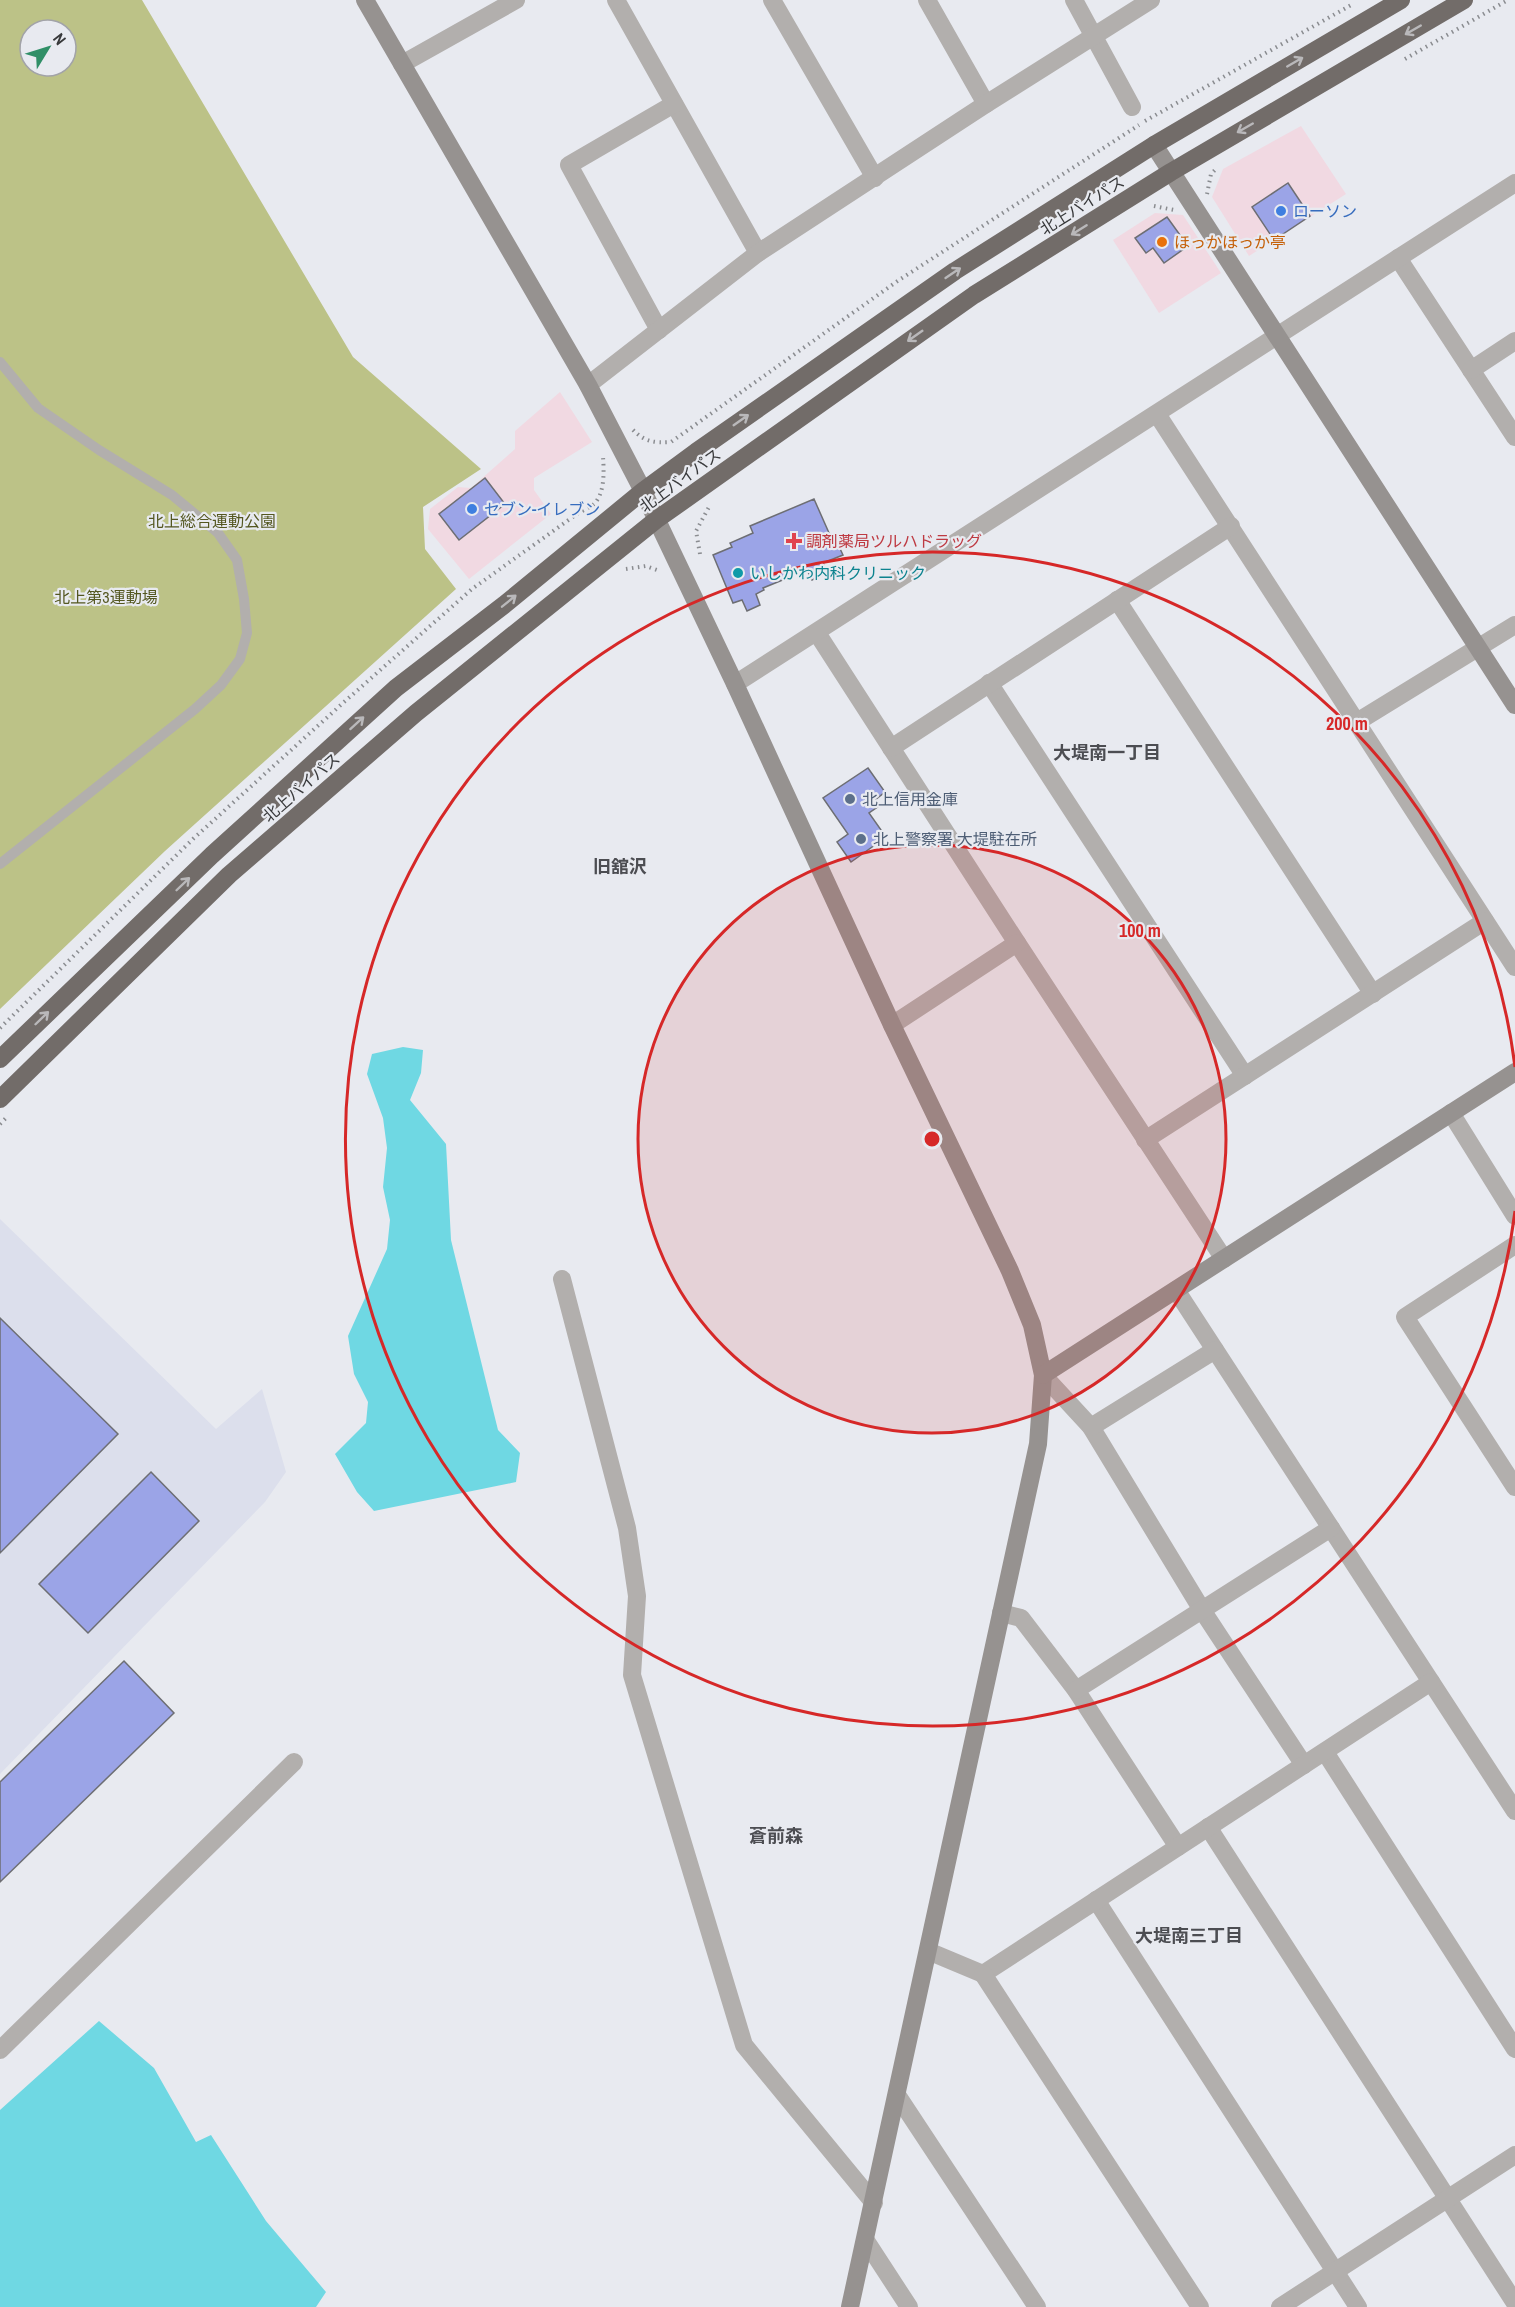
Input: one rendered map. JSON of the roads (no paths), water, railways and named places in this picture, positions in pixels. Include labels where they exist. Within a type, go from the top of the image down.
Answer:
[{"type":"highway","name":"北上バイパス","points":[[0,1059],[212,855],[396,688],[504,605],[643,491],[955,271],[1154,145],[1401,0]]},
{"type":"highway","name":"北上バイパス","points":[[7,1104],[229,875],[416,713],[656,520],[974,295],[1171,172],[1464,0]]},
{"type":"street","points":[[365,0],[588,385],[643,491],[735,684],[892,1025],[1010,1270],[1032,1325],[1043,1376],[1038,1444],[850,2307]]},
{"type":"street","points":[[402,64],[516,0]]},
{"type":"street","points":[[616,0],[759,254]]},
{"type":"street","points":[[772,0],[875,178]]},
{"type":"street","points":[[927,0],[986,105]]},
{"type":"street","points":[[1074,0],[1132,106]]},
{"type":"street","points":[[588,385],[759,254],[1151,0]]},
{"type":"street","points":[[659,330],[569,165],[674,104]]},
{"type":"street","points":[[1154,145],[1515,705]]},
{"type":"street","points":[[735,684],[1515,183]]},
{"type":"street","points":[[1398,258],[1515,437]]},
{"type":"street","points":[[1471,370],[1515,341]]},
{"type":"street","points":[[1157,414],[1515,967]]},
{"type":"street","points":[[891,748],[1231,526]]},
{"type":"street","points":[[1117,600],[1373,994]]},
{"type":"street","points":[[1357,722],[1515,625]]},
{"type":"street","points":[[817,633],[1224,1259]]},
{"type":"street","points":[[989,683],[1245,1076]]},
{"type":"street","points":[[1145,1140],[1485,921]]},
{"type":"street","points":[[892,1025],[1017,943]]},
{"type":"street","points":[[1043,1376],[1515,1072]]},
{"type":"street","points":[[1451,1113],[1515,1216]]},
{"type":"street","points":[[1515,1245],[1405,1317],[1515,1487]]},
{"type":"street","points":[[562,1279],[627,1528],[637,1596],[632,1675],[744,2045],[874,2203]]},
{"type":"street","points":[[1176,1290],[1515,1811]]},
{"type":"street","points":[[1091,1427],[1215,1350]]},
{"type":"street","points":[[1043,1376],[1091,1427],[1202,1610],[1304,1765]]},
{"type":"street","points":[[1076,1690],[1331,1528]]},
{"type":"street","points":[[1001,1613],[1022,1618],[1076,1690],[1178,1847]]},
{"type":"street","points":[[983,1974],[1431,1682]]},
{"type":"street","points":[[1325,1752],[1515,2049]]},
{"type":"street","points":[[0,2050],[294,1762]]},
{"type":"street","points":[[1208,1827],[1515,2303]]},
{"type":"street","points":[[1096,1900],[1358,2307]]},
{"type":"street","points":[[928,1951],[983,1974],[1200,2307]]},
{"type":"street","points":[[897,2095],[1037,2307]]},
{"type":"street","points":[[1280,2307],[1515,2155]]},
{"type":"street","points":[[866,2241],[909,2307]]},
{"type":"lane","points":[[0,362],[38,408],[99,450],[172,495],[218,532],[237,560],[247,633],[240,659],[221,685],[160,737],[0,864]]},
{"type":"water","points":[[403,1047],[423,1050],[421,1073],[410,1100],[446,1144],[451,1240],[498,1430],[520,1453],[516,1482],[374,1511],[357,1492],[335,1454],[366,1423],[368,1402],[354,1374],[348,1336],[387,1249],[390,1220],[383,1187],[387,1148],[383,1118],[367,1074],[372,1054]]},
{"type":"water","points":[[99,2021],[154,2068],[196,2142],[211,2135],[266,2221],[326,2292],[316,2307],[0,2307],[0,2110]]},
{"type":"place","name":"ローソン","points":[[1281,211]]},
{"type":"place","name":"ほっかほっか亭","points":[[1162,242]]},
{"type":"place","name":"セブン-イレブン","points":[[472,509]]},
{"type":"place","name":"調剤薬局ツルハドラッグ","points":[[794,541]]},
{"type":"place","name":"いしかわ内科クリニック","points":[[738,573]]},
{"type":"place","name":"北上信用金庫","points":[[850,799]]},
{"type":"place","name":"北上警察署 大堤駐在所","points":[[861,839]]},
{"type":"district","name":"大堤南一丁目","points":[[1107,753]]},
{"type":"district","name":"旧舘沢","points":[[620,867]]},
{"type":"district","name":"蒼前森","points":[[776,1836]]},
{"type":"district","name":"大堤南三丁目","points":[[1189,1936]]},
{"type":"park label","name":"北上総合運動公園","points":[[212,521]]},
{"type":"park label","name":"北上第3運動場","points":[[106,597]]}]
